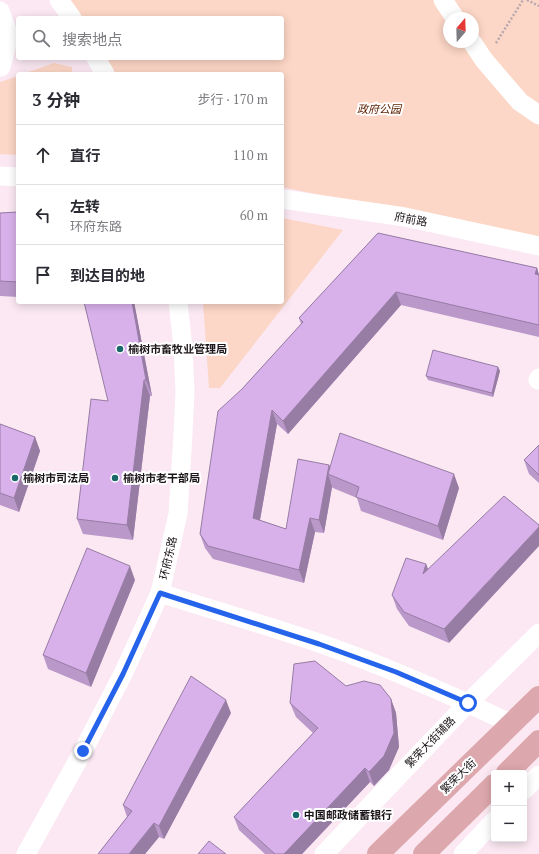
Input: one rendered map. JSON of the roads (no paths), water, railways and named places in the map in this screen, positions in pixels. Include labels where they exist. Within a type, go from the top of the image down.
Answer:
[{"type":"main road","name":"繁荣大街","points":[[378,854],[539,697]]},
{"type":"main road","points":[[510,770],[539,741]]},
{"type":"main road","points":[[424,854],[491,788]]},
{"type":"street","points":[[59,0],[71,16]]},
{"type":"street","points":[[443,0],[452,12]]},
{"type":"street","points":[[0,11],[10,36],[0,67]]},
{"type":"street","points":[[476,48],[484,60],[520,102],[539,115]]},
{"type":"street","points":[[97,60],[104,72]]},
{"type":"street","points":[[0,176],[16,177]]},
{"type":"street","name":"府前路","points":[[284,199],[405,218],[539,246]]},
{"type":"street","name":"环府东路","points":[[26,854],[83,751],[123,674],[160,593],[178,514],[185,391],[183,348],[178,304]]},
{"type":"street","points":[[160,593],[319,644],[396,672],[512,724]]},
{"type":"street","name":"繁荣大街辅路","points":[[324,854],[468,703],[539,633]]},
{"type":"street","points":[[527,787],[539,775]]},
{"type":"street","points":[[463,854],[491,824]]},
{"type":"place","name":"榆树市畜牧业管理局","points":[[120,349]]},
{"type":"place","name":"榆树市司法局","points":[[15,478]]},
{"type":"place","name":"榆树市老干部局","points":[[115,478]]},
{"type":"place","name":"中国邮政储蓄银行","points":[[296,815]]},
{"type":"park label","name":"政府公园","points":[[379,109]]}]
